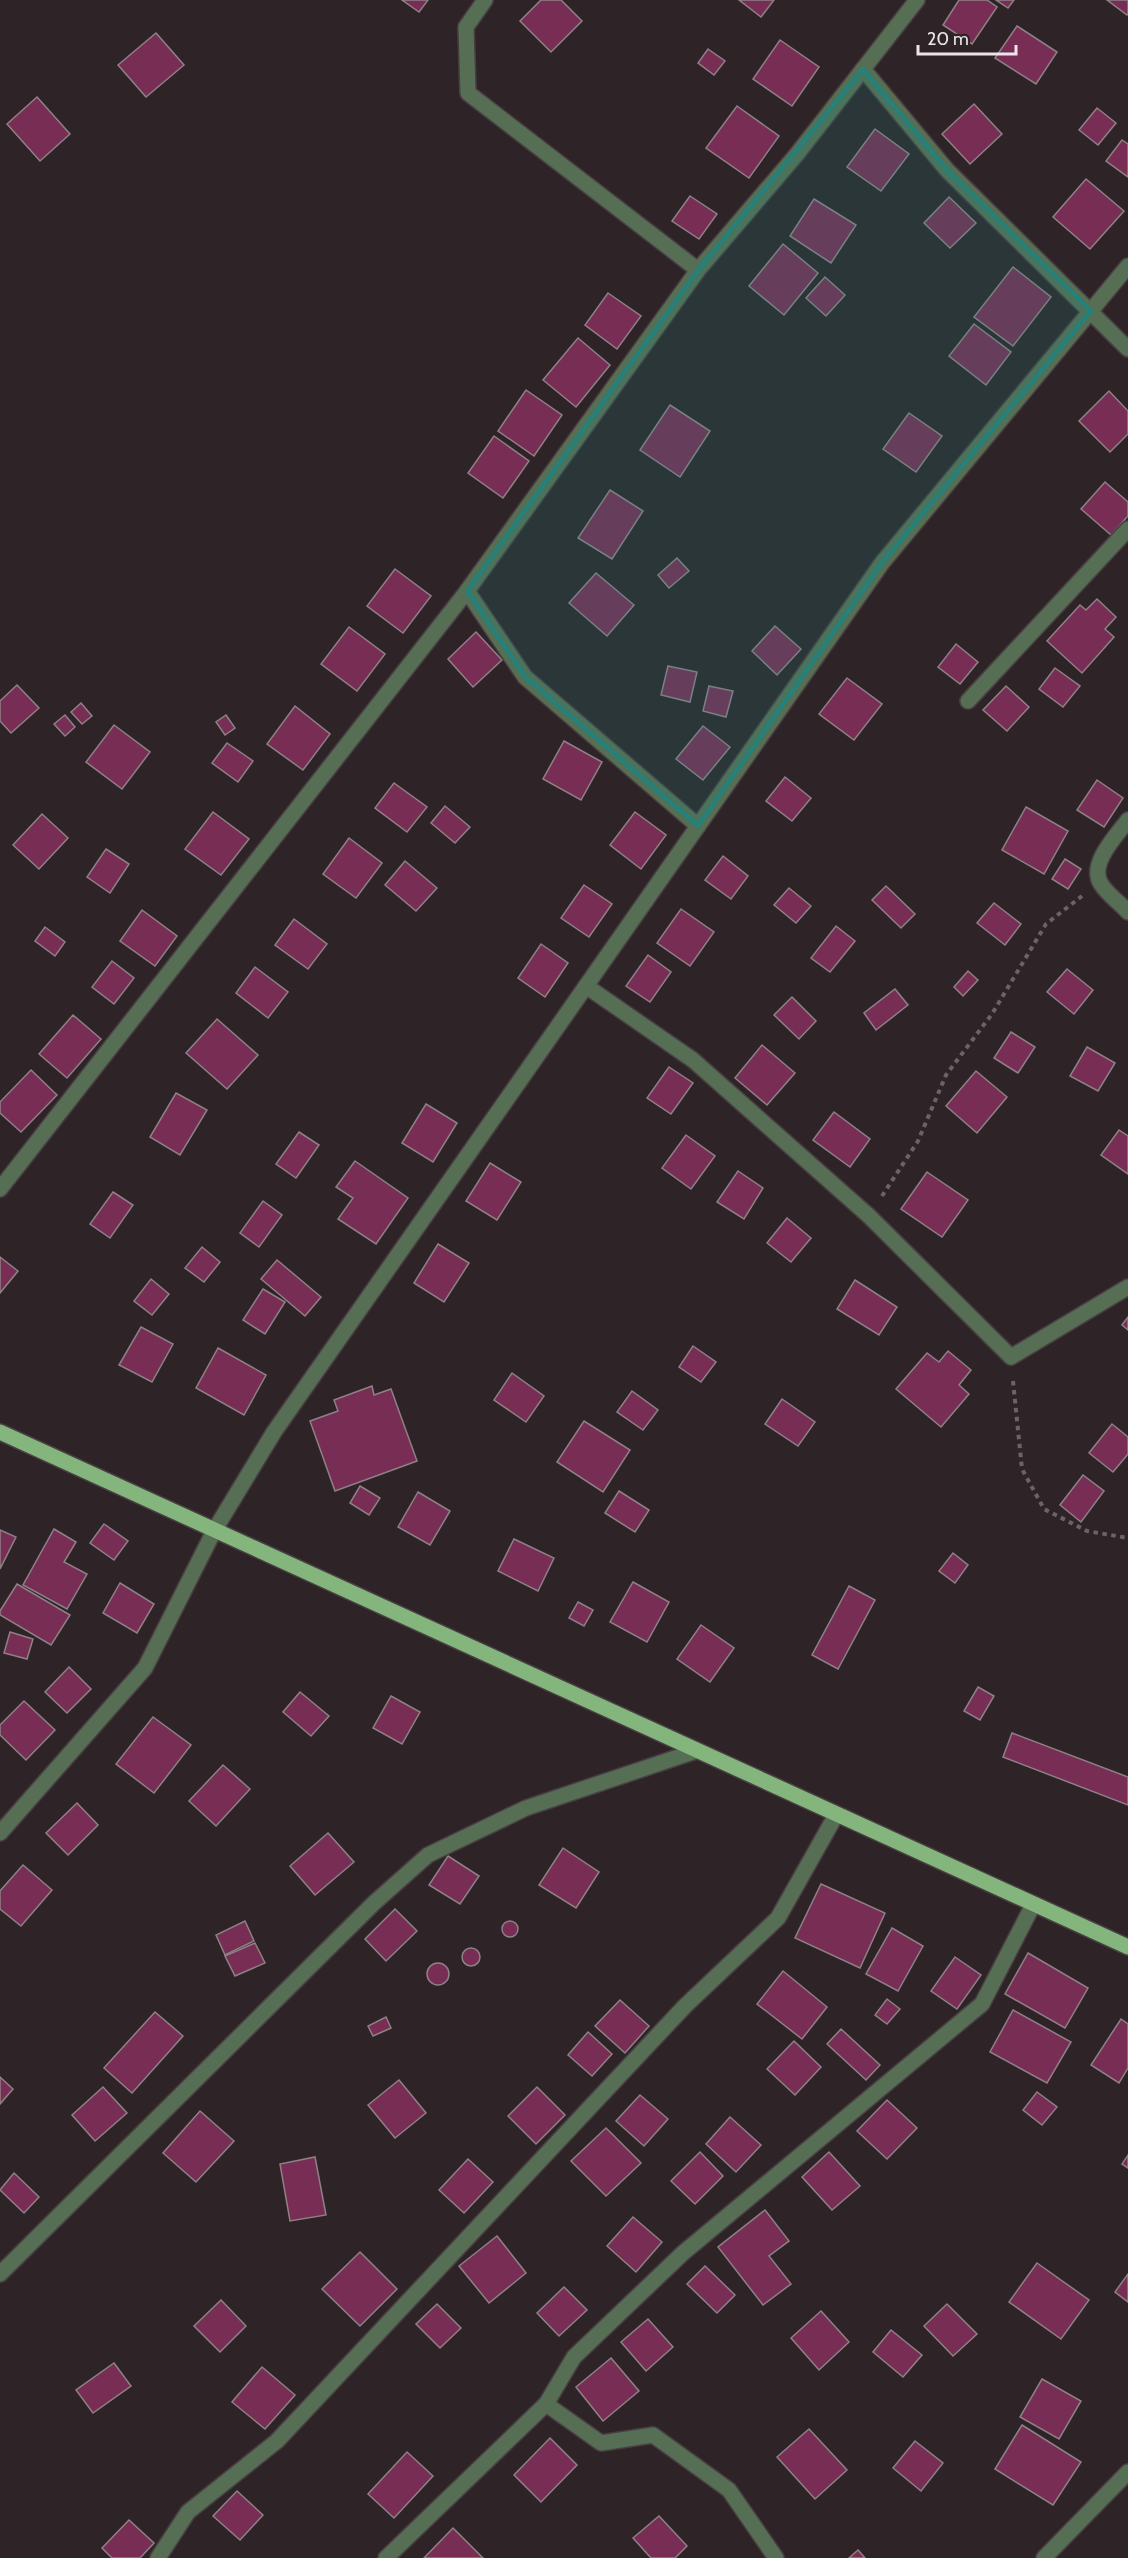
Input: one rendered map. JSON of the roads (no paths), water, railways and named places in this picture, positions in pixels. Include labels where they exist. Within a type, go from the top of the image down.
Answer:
[{"type":"main road","points":[[0,1432],[1128,1947]]},
{"type":"street","points":[[485,0],[466,27],[468,93],[698,270]]},
{"type":"street","points":[[0,1189],[467,591],[698,270],[797,154],[917,0]]},
{"type":"street","points":[[863,69],[947,170],[1128,349]]},
{"type":"street","points":[[0,1833],[145,1668],[214,1530],[274,1432],[882,563],[1128,266]]},
{"type":"street","points":[[968,701],[1128,530]]},
{"type":"street","points":[[467,591],[525,677],[698,826]]},
{"type":"street","points":[[1128,820],[1103,852],[1100,866],[1100,883],[1128,912]]},
{"type":"street","points":[[586,986],[693,1060],[869,1216],[1011,1357],[1128,1287]]},
{"type":"street","points":[[0,2274],[374,1903],[428,1855],[526,1808],[696,1751]]},
{"type":"street","points":[[158,2558],[188,2512],[277,2441],[685,2006],[778,1918],[836,1815]]},
{"type":"street","points":[[386,2558],[546,2404],[574,2357],[683,2253],[982,2004],[1032,1905]]},
{"type":"street","points":[[546,2404],[601,2443],[653,2435],[729,2490],[776,2558]]},
{"type":"street","points":[[1044,2558],[1128,2472]]}]
